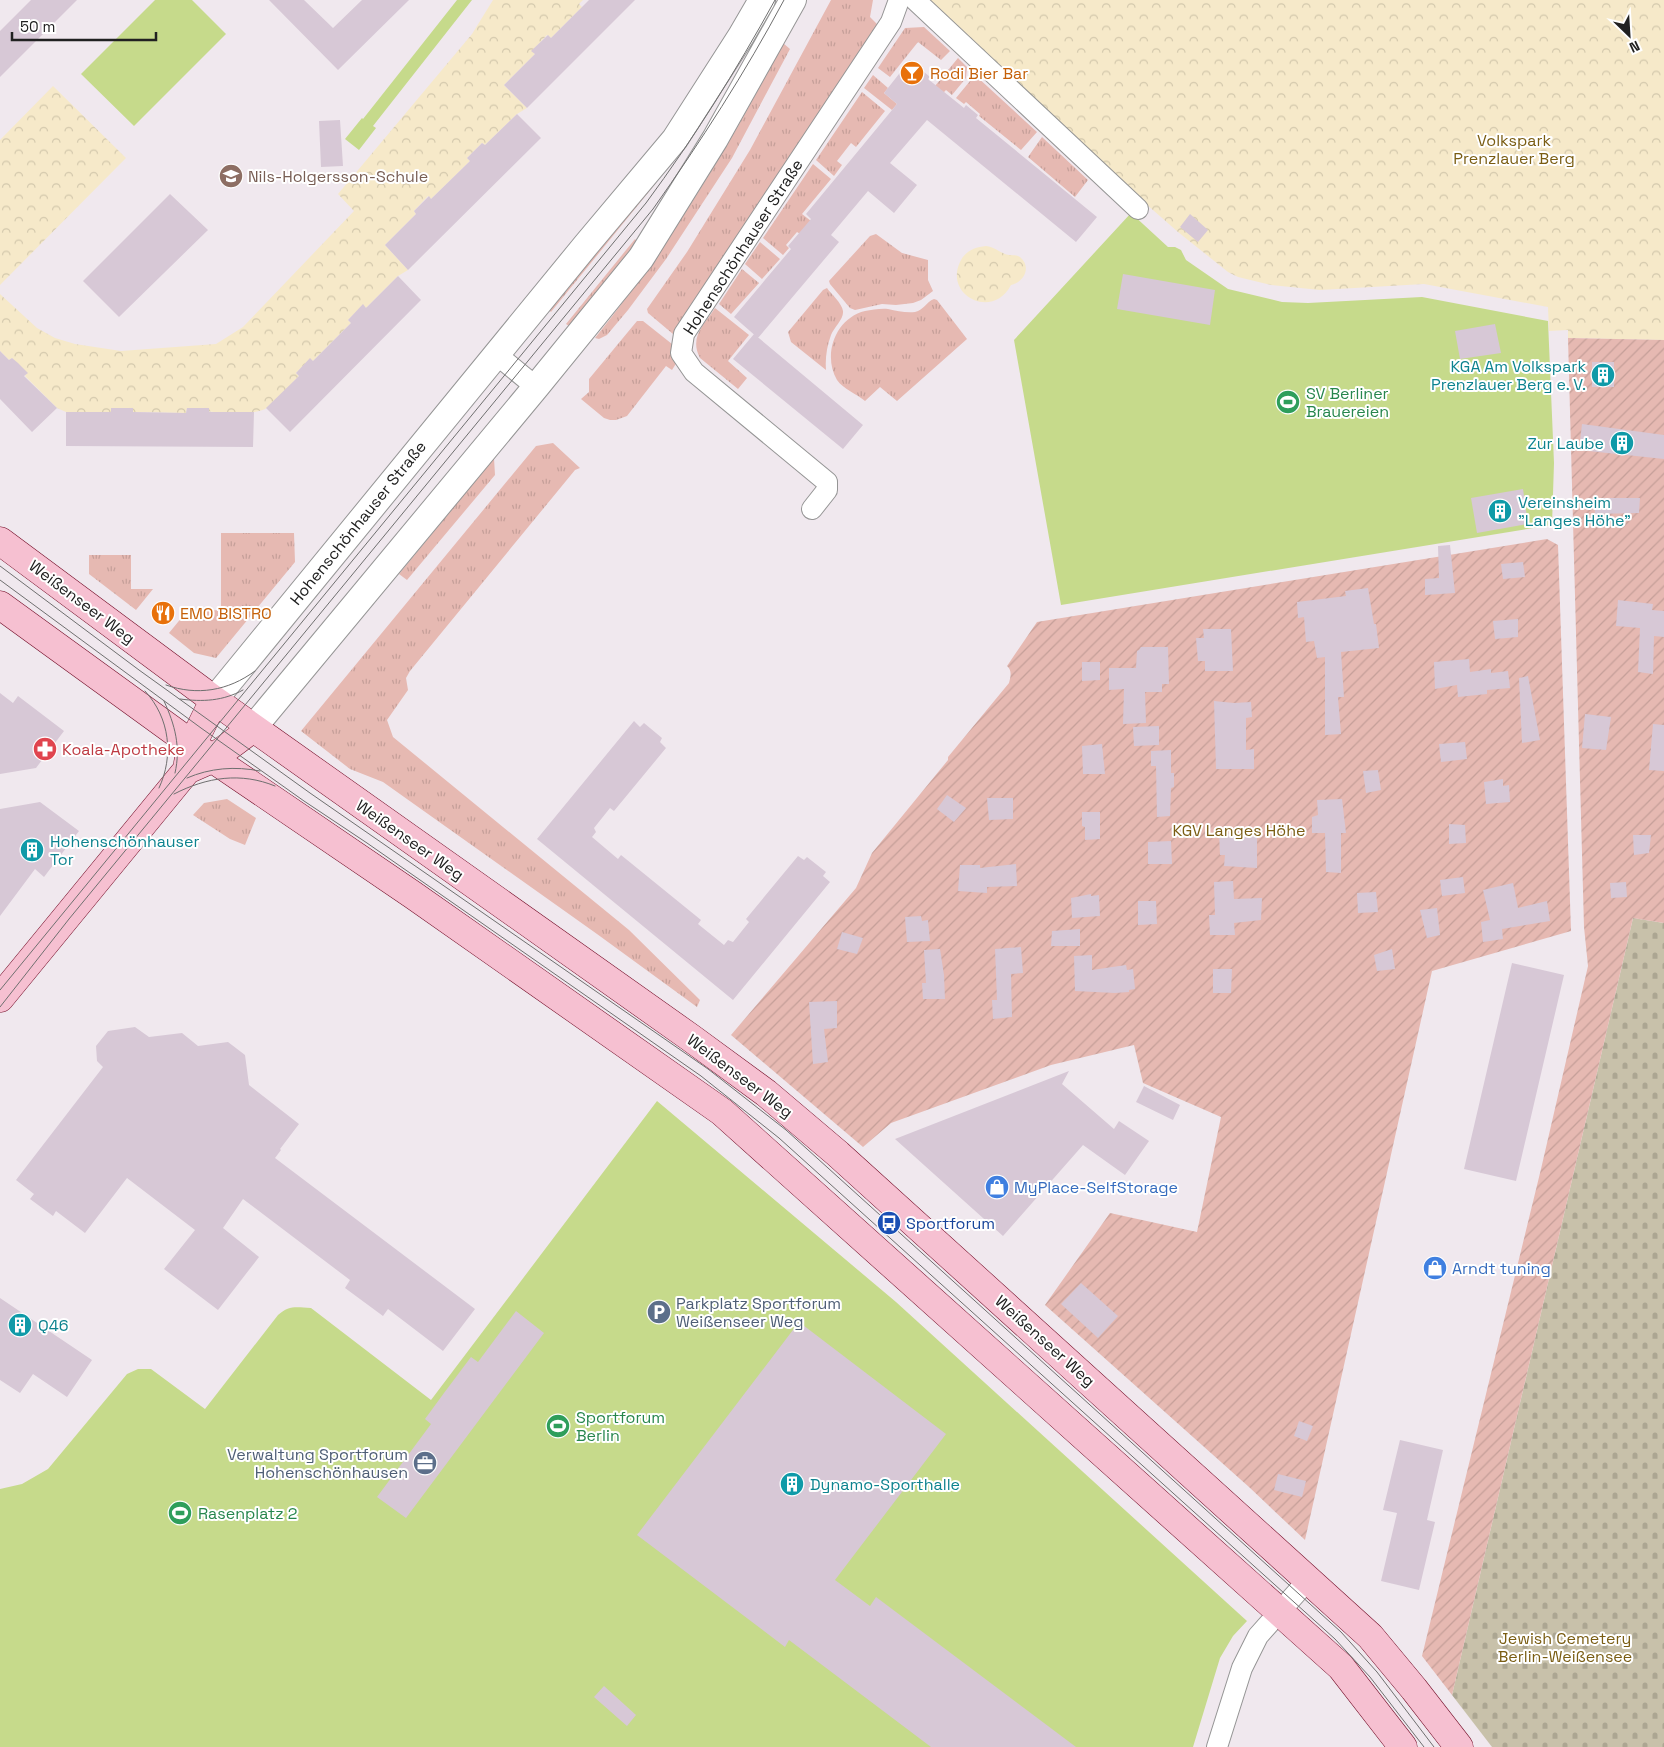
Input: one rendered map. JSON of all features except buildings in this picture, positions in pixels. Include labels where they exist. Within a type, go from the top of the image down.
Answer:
[{"type":"main road","name":"Weißenseer Weg","points":[[0,542],[214,700],[766,1093],[851,1166],[1370,1636],[1414,1688],[1459,1747]]},
{"type":"main road","points":[[0,605],[197,758],[413,895],[722,1112],[1340,1667],[1400,1743]]},
{"type":"main road","name":"Hohenschönhauser Straße","points":[[197,758],[214,700]]},
{"type":"main road","points":[[0,998],[197,758],[254,728]]},
{"type":"main road","points":[[768,1153],[796,1118]]},
{"type":"main road","points":[[1047,1402],[1076,1369]]},
{"type":"street","name":"Hohenschönhauser Straße","points":[[214,700],[496,354],[675,139],[762,0]]},
{"type":"street","points":[[254,728],[641,258],[715,138],[793,0]]},
{"type":"street","name":"Hohenschönhauser Straße","points":[[812,509],[827,490],[827,482],[694,372],[680,353],[684,334],[891,22],[899,0]]},
{"type":"street","points":[[915,0],[1138,209]]},
{"type":"street","points":[[496,354],[536,387]]},
{"type":"street","points":[[1217,1747],[1242,1668],[1258,1636],[1308,1580]]},
{"type":"green space","points":[[155,0],[192,0],[226,34],[134,126],[81,74]]},
{"type":"green space","points":[[457,0],[472,0],[373,126],[376,128],[359,150],[345,139]]},
{"type":"green space","points":[[493,0],[583,0],[579,4],[582,7],[551,38],[547,35],[532,51],[535,54],[504,85],[527,108],[517,114],[485,145],[482,143],[467,158],[470,161],[431,199],[428,196],[414,211],[416,214],[385,245],[408,270],[398,276],[366,308],[363,305],[348,320],[351,323],[313,361],[310,359],[296,373],[299,376],[265,409],[248,413],[216,412],[187,408],[186,413],[133,412],[133,408],[112,408],[111,412],[66,412],[57,408],[25,376],[27,373],[12,358],[9,360],[0,351],[0,294],[37,328],[55,338],[75,344],[121,351],[216,344],[243,327],[354,211],[338,194],[472,34]]},
{"type":"green space","points":[[831,0],[873,0],[870,17],[879,26],[673,334],[648,313],[647,309],[687,252],[750,150]]},
{"type":"green space","name":"Volkspark Prenzlauer Berg","points":[[928,0],[1664,0],[1664,340],[1568,338],[1568,330],[1549,331],[1548,307],[1424,284],[1320,290],[1271,285],[1238,277],[1228,272],[1178,232],[1129,189]]},
{"type":"green space","points":[[924,27],[950,51],[941,60],[918,42],[890,77],[878,68],[905,28]]},
{"type":"green space","points":[[783,43],[790,49],[732,158],[666,259],[628,310],[607,335],[599,339],[595,338],[665,243],[697,194],[742,119]]},
{"type":"green space","points":[[958,58],[967,67],[966,78],[952,95],[946,90],[943,93],[935,86]]},
{"type":"green space","points":[[873,75],[888,88],[884,93],[897,104],[892,110],[864,88]]},
{"type":"green space","points":[[975,75],[1037,132],[1021,150],[979,116],[980,114],[966,102],[964,104],[956,98]]},
{"type":"green space","points":[[53,86],[126,158],[0,285],[0,140]]},
{"type":"green space","points":[[862,92],[885,111],[856,147],[851,143],[837,161],[842,165],[834,176],[816,160]]},
{"type":"green space","points":[[1042,137],[1088,180],[1075,197],[1028,157]]},
{"type":"green space","points":[[813,164],[831,179],[802,214],[811,221],[800,234],[797,232],[786,245],[789,248],[783,255],[763,238]]},
{"type":"green space","points":[[653,179],[656,183],[551,312],[545,307]]},
{"type":"green space","name":"SV Berliner Brauereien","points":[[1131,213],[1168,247],[1175,247],[1181,250],[1186,260],[1228,289],[1282,302],[1308,303],[1422,297],[1548,321],[1554,463],[1552,525],[1061,605],[1014,340]]},
{"type":"green space","points":[[876,234],[902,253],[928,260],[928,280],[933,291],[921,300],[913,303],[882,304],[855,310],[850,308],[829,281],[870,236]]},
{"type":"green space","points":[[635,239],[638,243],[572,328],[566,324]]},
{"type":"green space","points":[[760,242],[780,259],[762,279],[745,264]]},
{"type":"green space","points":[[986,246],[1007,255],[1020,257],[1024,261],[1026,269],[1020,281],[1011,285],[1003,295],[993,301],[983,302],[973,299],[964,293],[959,285],[957,274],[960,262],[968,252],[978,247]]},
{"type":"green space","points":[[742,269],[759,283],[731,314],[719,304]]},
{"type":"green space","points":[[827,288],[839,302],[843,314],[832,332],[827,348],[826,370],[791,342],[788,332],[823,290]]},
{"type":"green space","points":[[934,299],[937,300],[967,339],[897,401],[880,387],[865,401],[846,389],[837,380],[831,359],[832,349],[834,338],[846,321],[865,311],[876,309],[915,312],[921,310]]},
{"type":"green space","points":[[715,308],[749,335],[728,361],[747,378],[738,389],[700,358],[697,351],[696,344],[699,332]]},
{"type":"green space","points":[[637,321],[643,321],[672,344],[677,362],[672,370],[666,366],[627,416],[610,420],[604,418],[581,399],[589,392],[589,379]]},
{"type":"green space","points":[[1568,338],[1664,340],[1664,923],[1633,918],[1452,1695],[1422,1656],[1541,1169],[1588,966],[1584,927]]},
{"type":"green space","points":[[553,443],[580,468],[575,470],[410,671],[406,678],[408,690],[387,720],[393,737],[629,930],[700,1000],[697,1007],[383,782],[350,769],[301,731],[536,446]]},
{"type":"green space","points":[[494,458],[495,475],[407,580],[399,574]]},
{"type":"green space","points":[[221,533],[294,533],[295,562],[216,658],[194,653],[169,633],[187,611],[221,610]]},
{"type":"green space","name":"KGV Langes Höhe","points":[[1547,539],[1558,545],[1571,931],[1432,971],[1305,1540],[1249,1487],[1045,1305],[1110,1213],[1197,1232],[1221,1117],[1143,1083],[1134,1045],[1051,1065],[891,1123],[863,1147],[731,1035],[856,888],[872,853],[1009,683],[1011,673],[1007,666],[1037,622]]},
{"type":"green space","points":[[89,555],[131,555],[131,589],[153,589],[136,610],[89,574]]},
{"type":"green space","points":[[227,799],[256,818],[245,845],[230,839],[193,815],[204,803]]},
{"type":"green space","name":"Jewish Cemetery Berlin-Weißensee","points":[[1633,918],[1664,923],[1664,1747],[1492,1747],[1452,1695]]},
{"type":"green space","name":"Sportforum Berlin","points":[[657,1101],[896,1302],[1247,1621],[1233,1636],[1220,1658],[1193,1747],[0,1747],[0,1489],[22,1484],[48,1469],[127,1374],[138,1369],[151,1369],[205,1409],[278,1315],[289,1308],[311,1308],[431,1400]]},
{"type":"tram line","points":[[0,990],[646,203],[714,104],[775,0]]},
{"type":"tram line","points":[[0,1007],[69,919],[653,209],[722,106],[784,0]]},
{"type":"tram line","points":[[0,566],[139,670],[310,793],[708,1069],[786,1130],[1341,1632],[1377,1672],[1434,1747]]},
{"type":"tram line","points":[[0,580],[201,728],[304,801],[701,1076],[779,1138],[1335,1639],[1370,1677],[1424,1747]]},
{"type":"tram line","points":[[166,685],[189,690],[212,690],[234,683],[255,671]]},
{"type":"tram line","points":[[180,699],[213,700],[243,690]]},
{"type":"tram line","points":[[145,691],[160,713],[167,738],[167,763],[159,788]]},
{"type":"tram line","points":[[164,701],[176,736],[177,763],[175,773]]},
{"type":"tram line","points":[[187,778],[223,769],[260,771]]},
{"type":"tram line","points":[[174,794],[186,788],[224,778],[250,779],[275,786]]},
{"type":"place","name":"Rodi Bier Bar","points":[[912,73]]},
{"type":"place","name":"Nils-Holgersson-Schule","points":[[231,176]]},
{"type":"place","name":"KGA Am Volkspark Prenzlauer Berg e. V.","points":[[1603,375]]},
{"type":"place","name":"SV Berliner Brauereien","points":[[1288,402]]},
{"type":"place","name":"Zur Laube","points":[[1622,443]]},
{"type":"place","name":"Vereinsheim \"Langes Höhe\"","points":[[1500,511]]},
{"type":"place","name":"EMO BISTRO","points":[[163,613]]},
{"type":"place","name":"Koala-Apotheke","points":[[45,749]]},
{"type":"place","name":"Hohenschönhauser Tor","points":[[32,850]]},
{"type":"place","name":"MyPlace-SelfStorage","points":[[997,1187]]},
{"type":"place","name":"Sportforum","points":[[889,1223]]},
{"type":"place","name":"Arndt tuning","points":[[1435,1268]]},
{"type":"place","name":"Parkplatz Sportforum Weißenseer Weg","points":[[659,1312]]},
{"type":"place","name":"Q46","points":[[20,1325]]},
{"type":"place","name":"Sportforum Berlin","points":[[558,1426]]},
{"type":"place","name":"Verwaltung Sportforum Hohenschönhausen","points":[[425,1463]]},
{"type":"place","name":"Dynamo-Sporthalle","points":[[792,1484]]},
{"type":"place","name":"Rasenplatz 2","points":[[180,1513]]}]
